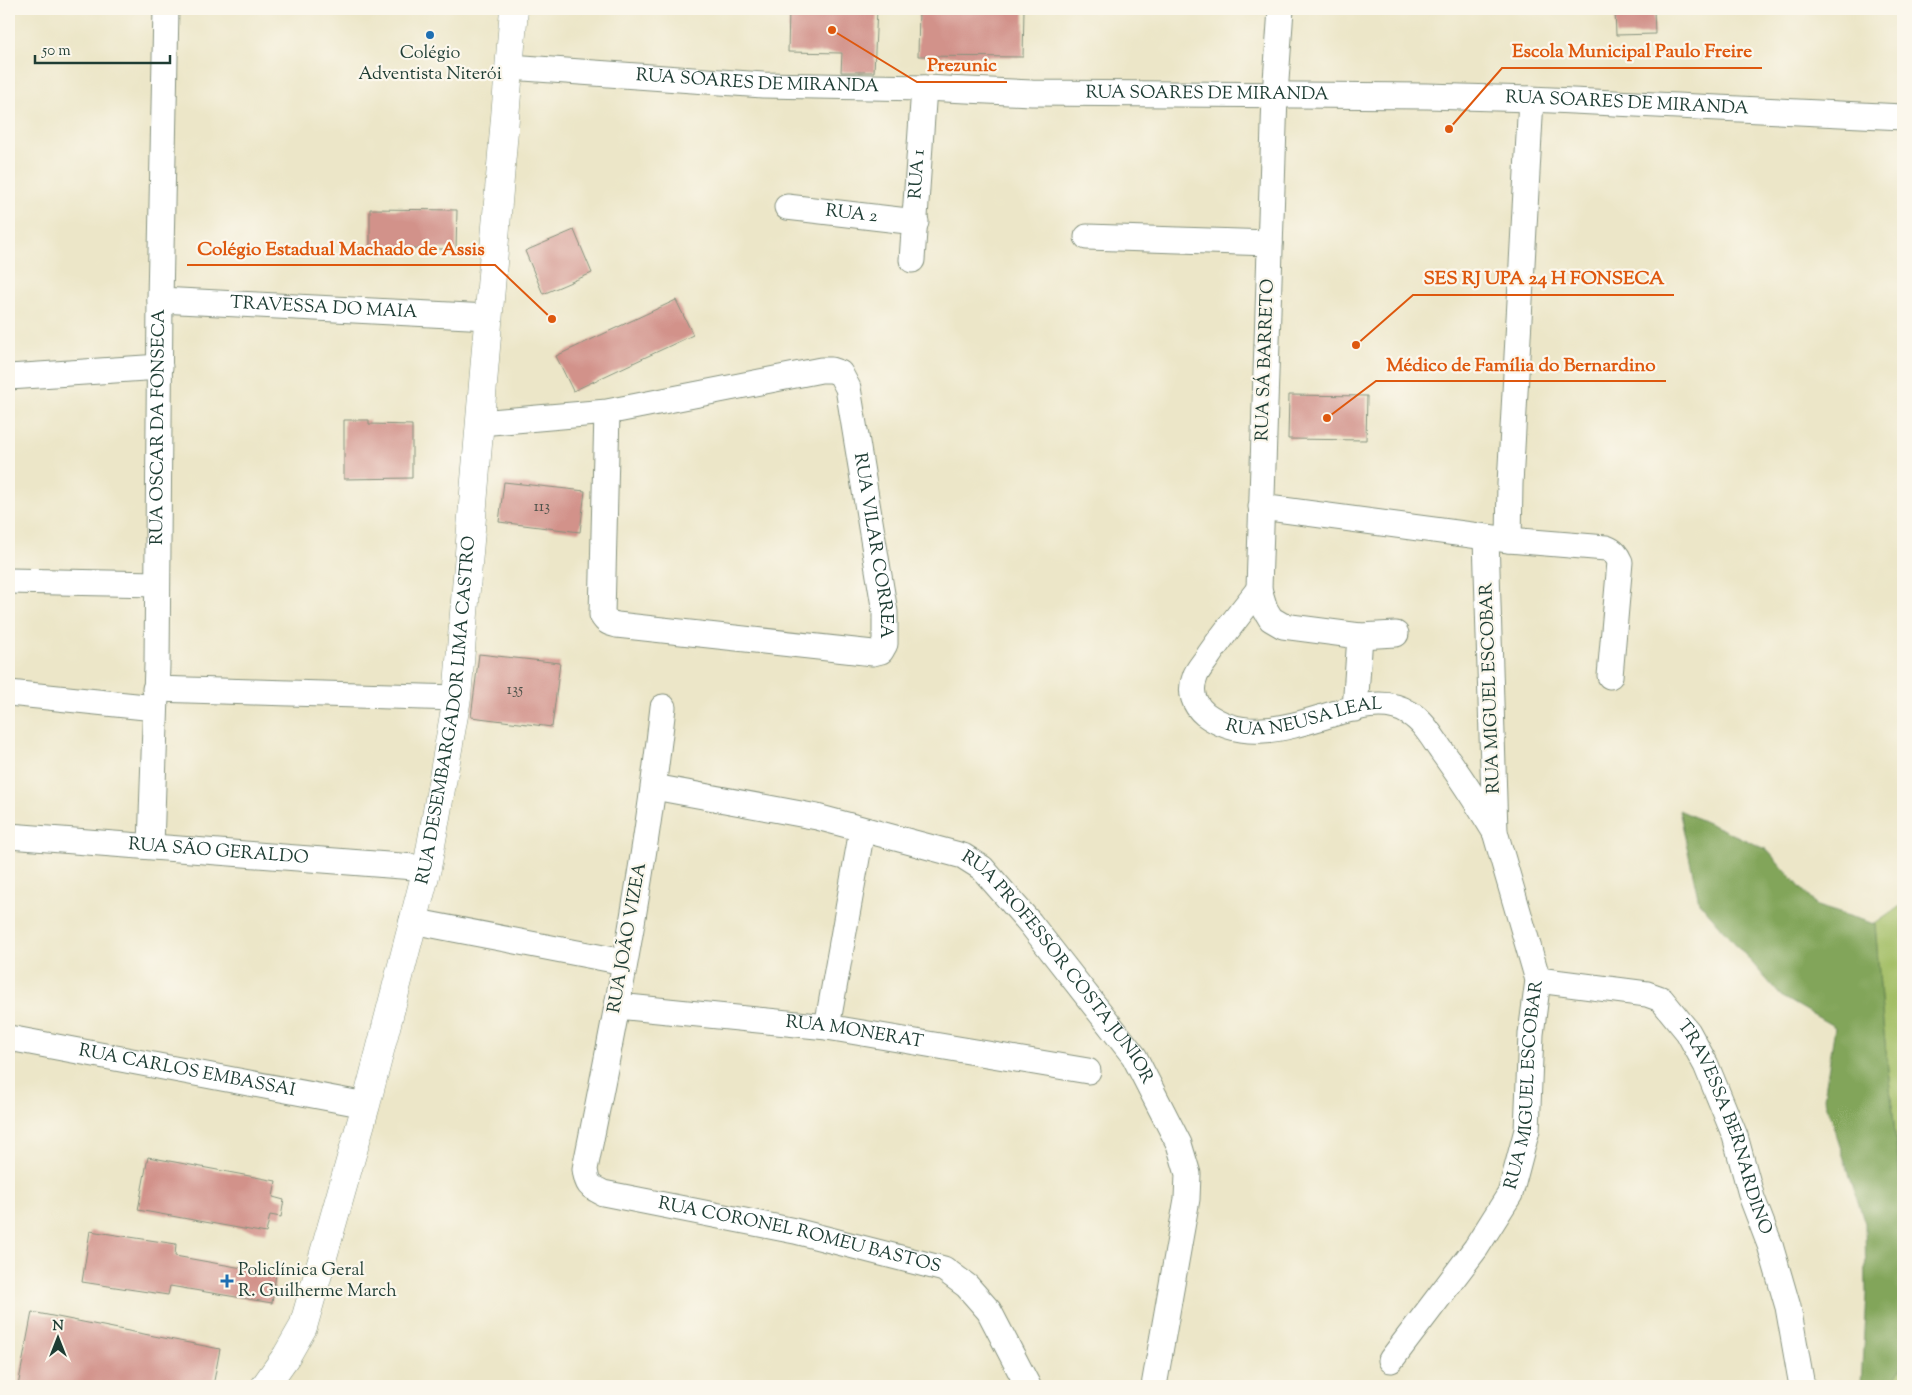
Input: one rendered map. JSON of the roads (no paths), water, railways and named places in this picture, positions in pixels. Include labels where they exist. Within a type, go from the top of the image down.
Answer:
[{"type":"main road","name":"RUA DESEMBARGADOR LIMA CASTRO","points":[[265,1386],[287,1355],[303,1327],[366,1105],[427,868],[457,698],[514,9]]},
{"type":"street","name":"RUA OSCAR DA FONSECA","points":[[151,846],[166,9]]},
{"type":"street","name":"RUA SÁ BARRETO","points":[[1281,9],[1275,95],[1259,589],[1265,609],[1271,619],[1283,626],[1360,636],[1396,634]]},
{"type":"street","name":"RUA SOARES DE MIRANDA","points":[[510,67],[763,85],[924,88],[1032,93],[1427,96],[1530,99],[1903,117]]},
{"type":"street","name":"RUA 1","points":[[912,260],[924,88]]},
{"type":"street","name":"RUA MIGUEL ESCOBAR","points":[[1391,1360],[1476,1248],[1510,1194],[1527,1130],[1531,1034],[1538,980],[1495,832],[1498,539],[1510,484],[1530,99]]},
{"type":"street","name":"RUA 2","points":[[787,207],[916,222]]},
{"type":"street","points":[[1087,238],[1270,242]]},
{"type":"street","name":"TRAVESSA DO MAIA","points":[[160,300],[488,317]]},
{"type":"street","points":[[9,377],[160,367]]},
{"type":"street","name":"RUA VILAR CORREA","points":[[480,424],[607,412],[821,370],[831,370],[840,373],[848,388],[885,612],[885,644],[881,651],[873,653],[617,625],[604,620],[602,615],[607,412]]},
{"type":"street","points":[[1261,507],[1498,539],[1612,550],[1620,562],[1610,676]]},
{"type":"street","points":[[9,581],[157,584]]},
{"type":"street","name":"RUA NEUSA LEAL","points":[[1259,589],[1230,625],[1195,676],[1193,693],[1198,708],[1211,718],[1232,727],[1255,731],[1291,727],[1376,705],[1392,706],[1409,713],[1427,729],[1456,770],[1495,832]]},
{"type":"street","points":[[1355,709],[1360,636]]},
{"type":"street","points":[[9,693],[155,698],[457,698]]},
{"type":"street","name":"RUA JOÃO VIZEA","points":[[585,1169],[618,1006],[654,787],[663,707]]},
{"type":"street","name":"RUA PROFESSOR COSTA JUNIOR","points":[[654,787],[817,817],[963,856],[982,868],[1030,923],[1134,1056],[1179,1144],[1188,1174],[1187,1199],[1154,1386]]},
{"type":"street","points":[[827,1027],[862,830]]},
{"type":"street","name":"RUA SÃO GERALDO","points":[[9,836],[427,868]]},
{"type":"street","points":[[412,921],[624,962]]},
{"type":"street","name":"TRAVESSA BERNARDINO","points":[[1538,980],[1647,994],[1661,999],[1688,1032],[1706,1065],[1735,1136],[1752,1198],[1770,1246],[1788,1307],[1802,1386]]},
{"type":"street","name":"RUA MONERAT","points":[[618,1006],[827,1027],[1088,1070]]},
{"type":"street","name":"RUA CARLOS EMBASSAI","points":[[9,1038],[366,1105]]},
{"type":"street","name":"RUA CORONEL ROMEU BASTOS","points":[[585,1169],[586,1181],[590,1187],[604,1193],[795,1231],[944,1269],[967,1286],[989,1311],[1028,1386]]},
{"type":"place","name":"Prezunic","points":[[832,30]]},
{"type":"place","name":"Colégio Adventista Niterói","points":[[430,35]]},
{"type":"place","name":"Escola Municipal Paulo Freire","points":[[1449,129]]},
{"type":"place","name":"Colégio Estadual Machado de Assis","points":[[552,319]]},
{"type":"place","name":"SES RJ UPA 24 H FONSECA","points":[[1356,345]]},
{"type":"place","name":"Médico de Família do Bernardino","points":[[1327,418]]},
{"type":"place","name":"Policlínica Geral R. Guilherme March","points":[[227,1281]]}]
